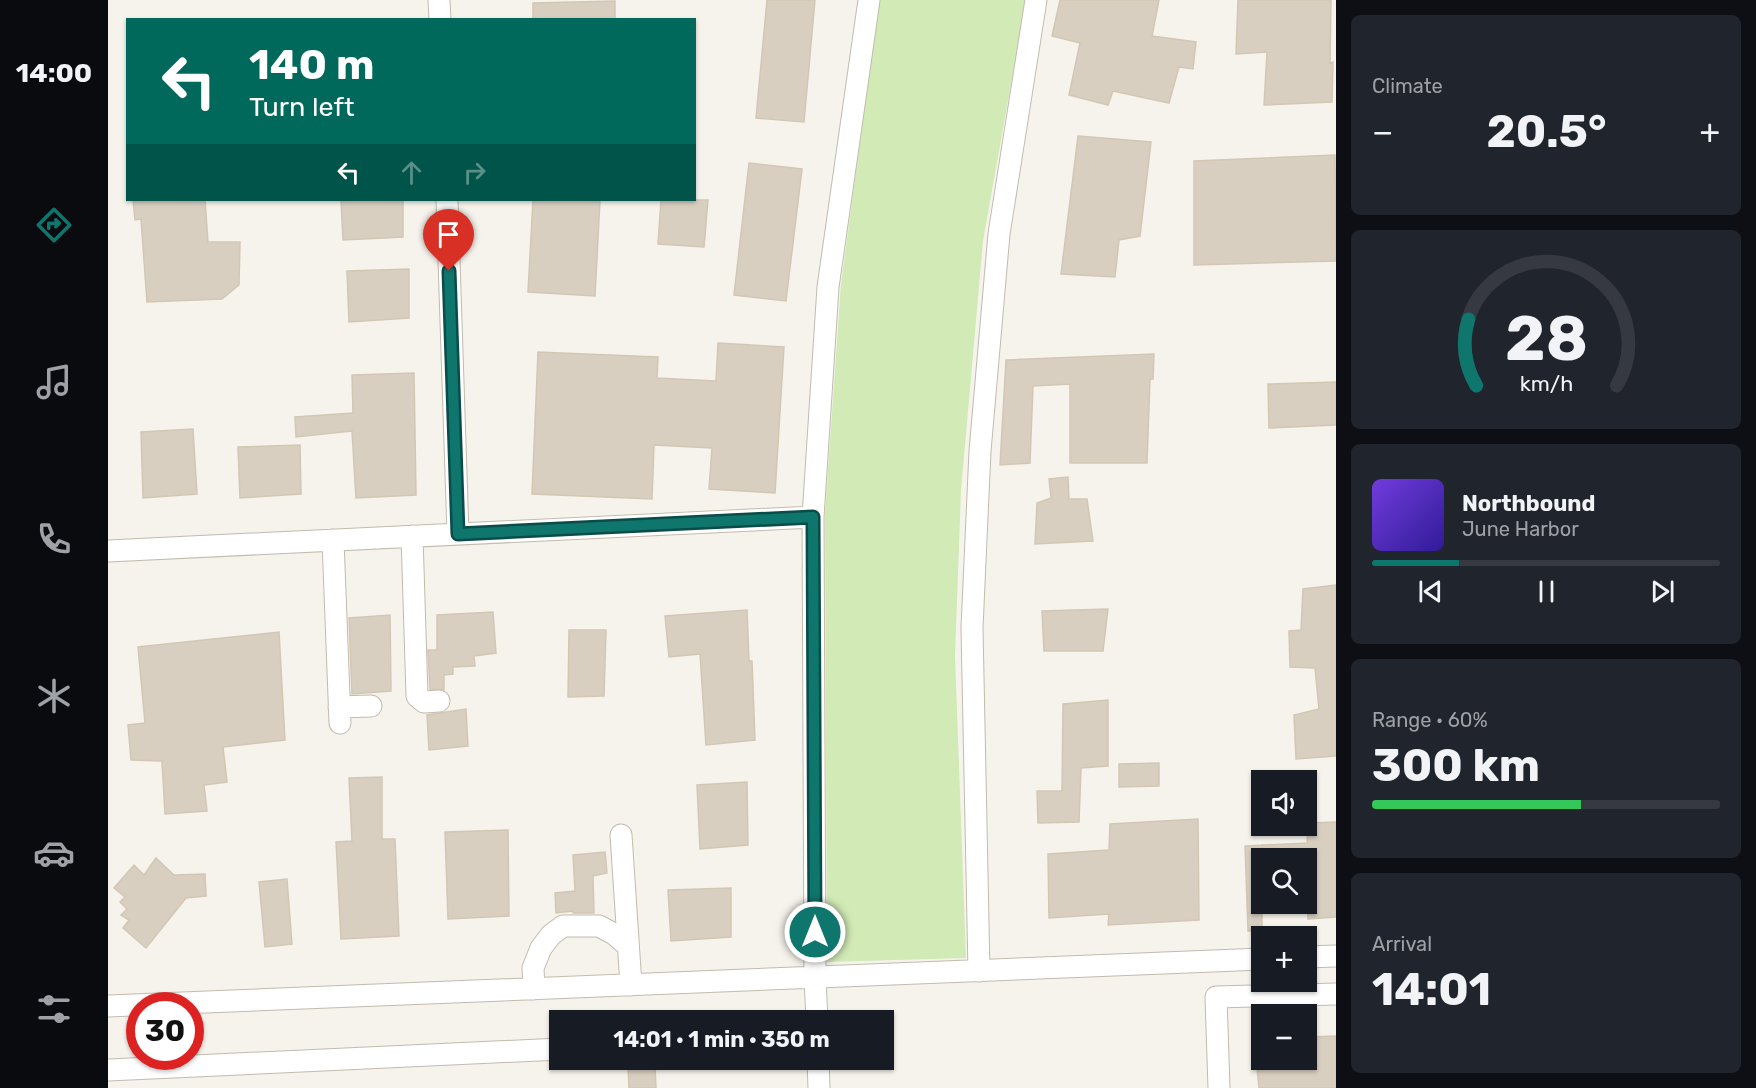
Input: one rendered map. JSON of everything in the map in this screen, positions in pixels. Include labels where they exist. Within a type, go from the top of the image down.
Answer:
[{"type":"street","points":[[440,0],[440,18]]},
{"type":"street","points":[[817,1010],[813,517],[828,287],[869,0]]},
{"type":"street","points":[[979,971],[972,628],[980,451],[999,234],[1036,0]]},
{"type":"street","points":[[447,201],[458,534]]},
{"type":"street","points":[[108,551],[813,517]]},
{"type":"street","points":[[412,536],[417,696],[424,702],[439,701]]},
{"type":"street","points":[[333,540],[339,715],[371,706]]},
{"type":"street","points":[[621,835],[631,985]]},
{"type":"street","points":[[534,989],[533,968],[541,948],[551,935],[563,926],[599,926],[614,934],[628,946]]},
{"type":"street","points":[[1317,957],[1336,956]]},
{"type":"street","points":[[108,1006],[1251,959]]},
{"type":"street","points":[[1219,1088],[1216,997],[1336,994]]},
{"type":"street","points":[[108,1070],[549,1050]]},
{"type":"street","points":[[818,1070],[819,1088]]},
{"type":"green space","points":[[879,0],[1026,0],[983,241],[961,491],[955,656],[966,958],[827,962],[825,513],[841,284]]},
{"type":"building","points":[[767,0],[815,0],[804,122],[756,118]]},
{"type":"building","points":[[1060,0],[1159,0],[1152,36],[1196,42],[1193,69],[1179,67],[1169,103],[1113,91],[1108,105],[1069,95],[1080,43],[1052,36]]},
{"type":"building","points":[[1238,0],[1331,0],[1332,102],[1264,105],[1267,52],[1236,54]]},
{"type":"building","points":[[615,1],[615,18],[533,18],[533,3]]},
{"type":"building","points":[[1078,136],[1151,142],[1140,236],[1119,240],[1115,277],[1061,274]]},
{"type":"building","points":[[1335,155],[1336,261],[1194,265],[1194,161]]},
{"type":"building","points":[[749,163],[802,169],[786,301],[734,295]]},
{"type":"building","points":[[708,200],[704,247],[658,244],[661,201]]},
{"type":"building","points":[[133,201],[205,201],[208,242],[240,242],[239,285],[222,299],[147,302],[141,219],[135,220]]},
{"type":"building","points":[[341,201],[403,201],[403,237],[343,240]]},
{"type":"building","points":[[533,201],[600,201],[595,296],[528,292]]},
{"type":"building","points":[[409,269],[409,318],[349,322],[347,271]]},
{"type":"building","points":[[718,343],[784,347],[775,493],[709,489],[712,448],[654,445],[652,499],[532,494],[538,352],[658,357],[657,378],[716,381]]},
{"type":"building","points":[[1154,354],[1153,379],[1150,379],[1147,463],[1070,463],[1070,384],[1033,386],[1030,463],[1000,465],[1006,360]]},
{"type":"building","points":[[414,373],[416,495],[356,498],[352,431],[296,437],[295,417],[353,413],[352,375]]},
{"type":"building","points":[[1336,382],[1336,425],[1269,428],[1268,384]]},
{"type":"building","points":[[193,429],[197,494],[143,498],[141,432]]},
{"type":"building","points":[[300,445],[301,494],[240,498],[238,447]]},
{"type":"building","points":[[1068,477],[1069,499],[1087,499],[1093,541],[1035,544],[1037,503],[1051,498],[1049,479]]},
{"type":"building","points":[[1336,585],[1336,756],[1296,759],[1294,715],[1319,709],[1315,668],[1290,667],[1289,631],[1301,630],[1303,589]]},
{"type":"building","points":[[1108,609],[1103,651],[1044,651],[1042,611]]},
{"type":"building","points":[[747,610],[749,661],[752,661],[755,740],[706,745],[700,654],[669,657],[665,616]]},
{"type":"building","points":[[493,612],[496,653],[474,656],[475,666],[453,667],[453,674],[444,675],[444,690],[430,689],[428,650],[437,650],[437,615]]},
{"type":"building","points":[[390,615],[391,691],[352,694],[349,618]]},
{"type":"building","points":[[569,630],[606,630],[604,696],[568,697]]},
{"type":"building","points":[[279,632],[285,740],[223,747],[227,782],[204,785],[207,811],[165,814],[162,761],[131,760],[128,725],[145,723],[138,647]]},
{"type":"building","points":[[1108,700],[1108,766],[1081,768],[1079,822],[1038,823],[1037,791],[1062,791],[1063,704]]},
{"type":"building","points":[[466,709],[468,746],[429,750],[427,715]]},
{"type":"building","points":[[1159,763],[1159,786],[1119,787],[1119,764]]},
{"type":"building","points":[[382,777],[382,839],[395,839],[399,936],[341,939],[336,842],[352,841],[349,778]]},
{"type":"building","points":[[747,782],[748,845],[700,849],[697,785]]},
{"type":"building","points":[[1198,819],[1199,920],[1108,925],[1109,914],[1049,918],[1048,854],[1109,850],[1110,824]]},
{"type":"building","points":[[1336,822],[1336,917],[1308,919],[1308,914],[1317,914],[1317,848],[1262,848],[1262,845],[1307,843],[1307,836],[1317,836],[1317,823]]},
{"type":"building","points":[[508,830],[509,916],[448,919],[445,832]]},
{"type":"building","points":[[1262,845],[1262,848],[1251,848],[1251,914],[1262,914],[1262,926],[1251,926],[1251,931],[1248,931],[1245,846]]},
{"type":"building","points":[[605,852],[607,873],[593,876],[594,913],[573,913],[573,911],[556,913],[555,893],[575,891],[573,855]]},
{"type":"building","points":[[156,858],[174,875],[205,874],[206,896],[186,898],[146,948],[123,928],[129,920],[121,915],[127,909],[120,902],[125,897],[114,888],[134,865],[144,875]]},
{"type":"building","points":[[287,879],[292,944],[265,947],[259,882]]},
{"type":"building","points":[[731,888],[731,937],[671,941],[668,890]]},
{"type":"building","points":[[1336,1036],[1336,1088],[1259,1088],[1257,1070],[1317,1070],[1317,1037]]},
{"type":"building","points":[[628,1070],[655,1070],[656,1088],[629,1088]]},
{"type":"route","points":[[449,271],[458,534],[813,517],[815,932]]}]
